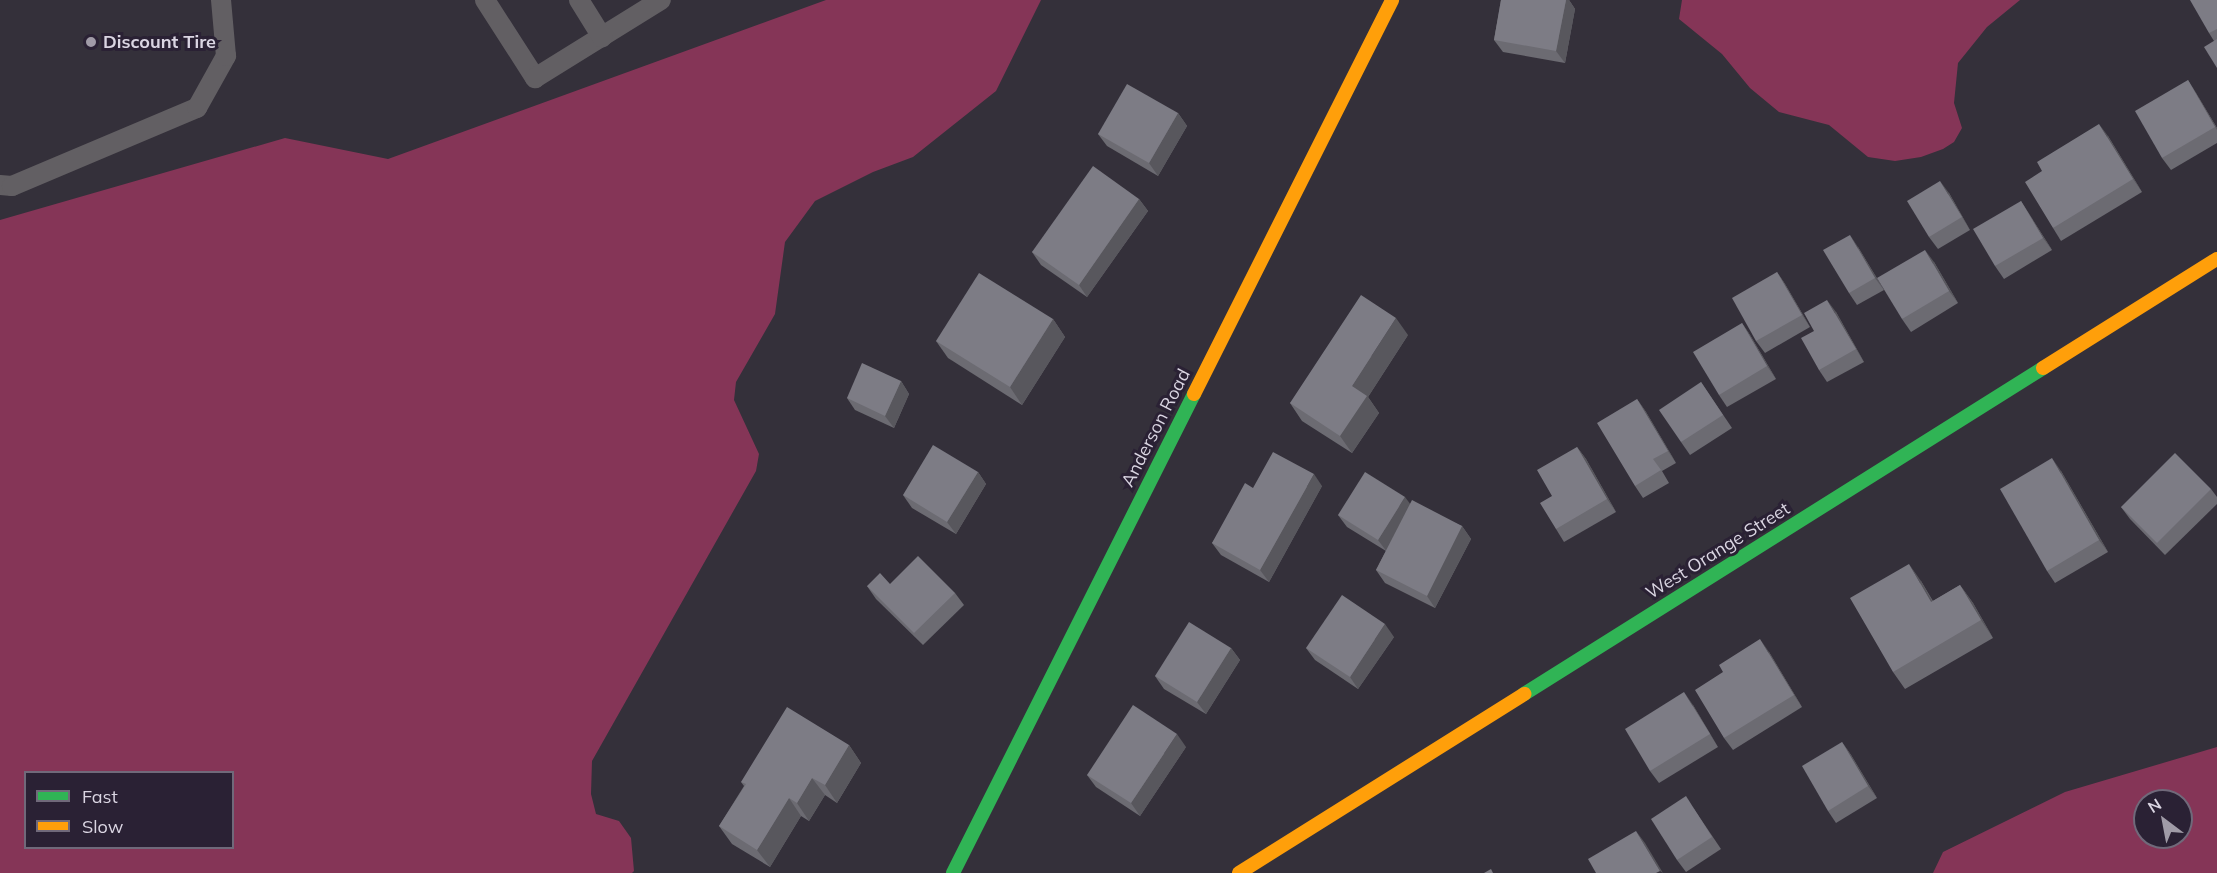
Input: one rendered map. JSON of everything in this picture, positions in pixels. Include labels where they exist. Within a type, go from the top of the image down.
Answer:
[{"type":"street","name":"Anderson Road","points":[[953,873],[1392,0]]},
{"type":"street","name":"West Orange Street","points":[[1239,873],[2217,259]]},
{"type":"lane","points":[[0,185],[12,186],[197,108],[226,56],[221,0]]},
{"type":"lane","points":[[485,0],[535,78],[602,37],[651,3]]},
{"type":"lane","points":[[579,0],[602,37]]},
{"type":"shaded area","points":[[826,0],[1041,0],[996,91],[913,157],[873,172],[815,201],[785,242],[775,314],[736,382],[734,400],[759,454],[756,471],[592,761],[591,794],[596,814],[619,821],[631,838],[634,871],[632,873],[0,873],[0,220],[285,138],[388,159]]},
{"type":"shaded area","points":[[1682,0],[2020,0],[1987,27],[1958,63],[1954,103],[1962,128],[1954,142],[1943,149],[1921,157],[1895,161],[1868,157],[1829,125],[1779,112],[1750,88],[1722,54],[1679,19]]},
{"type":"shaded area","points":[[2217,747],[2217,873],[1933,873],[1943,852],[2065,792]]},
{"type":"building","points":[[1501,0],[1566,0],[1556,51],[1494,40]]},
{"type":"building","points":[[2190,0],[2217,0],[2217,29],[2209,33]]},
{"type":"building","points":[[2217,39],[2217,68],[2204,47]]},
{"type":"building","points":[[2188,80],[2215,127],[2162,158],[2135,111]]},
{"type":"building","points":[[1127,84],[1178,113],[1149,163],[1098,134]]},
{"type":"building","points":[[2099,124],[2133,179],[2053,228],[2025,182],[2042,171],[2037,162]]},
{"type":"building","points":[[1093,166],[1139,199],[1079,285],[1032,252]]},
{"type":"building","points":[[1940,181],[1962,217],[1929,237],[1907,201]]},
{"type":"building","points":[[2021,201],[2043,238],[1995,266],[1973,229]]},
{"type":"building","points":[[1850,235],[1875,278],[1849,293],[1823,250]]},
{"type":"building","points":[[1925,250],[1949,291],[1902,319],[1877,278]]},
{"type":"building","points":[[1777,272],[1802,315],[1756,341],[1732,298]]},
{"type":"building","points":[[979,273],[1053,319],[1010,387],[936,341]]},
{"type":"building","points":[[1361,295],[1396,318],[1352,386],[1367,396],[1340,436],[1290,403]]},
{"type":"building","points":[[1827,300],[1856,349],[1819,370],[1801,338],[1814,331],[1804,313]]},
{"type":"building","points":[[1742,323],[1767,366],[1719,395],[1693,352]]},
{"type":"building","points":[[862,363],[901,381],[885,416],[847,398]]},
{"type":"building","points":[[1701,382],[1723,415],[1681,442],[1659,410]]},
{"type":"building","points":[[1637,399],[1668,451],[1653,459],[1661,470],[1635,486],[1597,423]]},
{"type":"building","points":[[933,445],[978,472],[947,522],[903,495]]},
{"type":"building","points":[[1577,447],[1607,499],[1556,529],[1540,503],[1552,496],[1537,470]]},
{"type":"building","points":[[1273,452],[1314,474],[1260,570],[1212,543],[1245,483],[1253,488]]},
{"type":"building","points":[[2175,453],[2211,489],[2157,543],[2121,507]]},
{"type":"building","points":[[2052,458],[2099,540],[2047,571],[2000,489]]},
{"type":"building","points":[[1365,472],[1405,497],[1378,540],[1338,515]]},
{"type":"building","points":[[1412,500],[1462,526],[1427,596],[1376,570]]},
{"type":"building","points":[[918,556],[955,593],[914,633],[867,586],[880,573],[890,584]]},
{"type":"building","points":[[1909,564],[1931,602],[1960,585],[1981,620],[1893,672],[1850,598]]},
{"type":"building","points":[[1342,595],[1385,624],[1350,677],[1306,648]]},
{"type":"building","points":[[1189,622],[1231,648],[1197,702],[1155,676]]},
{"type":"building","points":[[1760,639],[1794,695],[1724,738],[1695,690],[1723,672],[1719,665]]},
{"type":"building","points":[[1684,692],[1710,734],[1650,771],[1625,729]]},
{"type":"building","points":[[1133,705],[1177,734],[1131,803],[1087,775]]},
{"type":"building","points":[[787,707],[849,745],[825,785],[812,778],[797,803],[789,798],[757,850],[719,826],[746,784],[741,782]]},
{"type":"building","points":[[1842,742],[1868,786],[1828,811],[1802,766]]},
{"type":"building","points":[[1686,796],[1712,837],[1677,860],[1651,819]]},
{"type":"building","points":[[1636,831],[1660,871],[1656,873],[1596,873],[1588,859]]},
{"type":"traffic: fast","points":[[1524,694],[2043,368]]},
{"type":"traffic: fast","points":[[953,873],[1194,394]]},
{"type":"traffic: slow","points":[[1194,394],[1392,0]]},
{"type":"traffic: slow","points":[[2043,368],[2217,259]]},
{"type":"traffic: slow","points":[[1239,873],[1524,694]]},
{"type":"place","name":"Discount Tire","points":[[91,42]]}]
